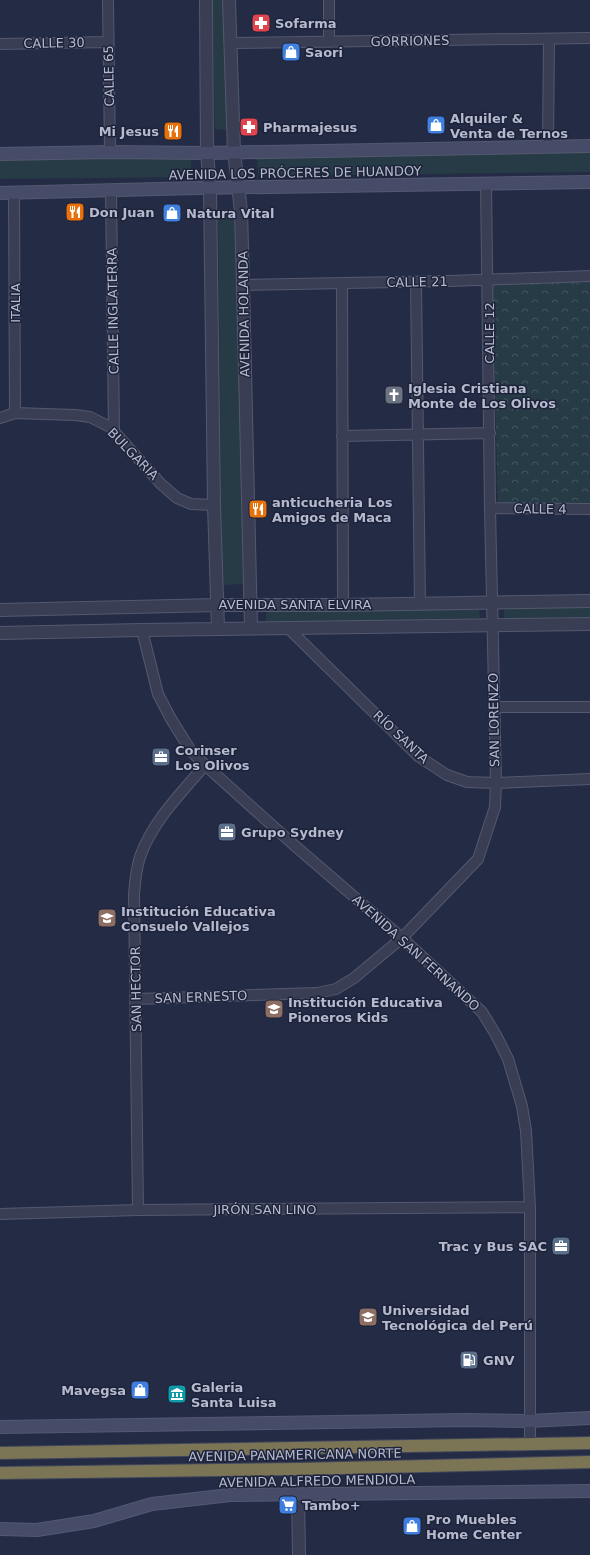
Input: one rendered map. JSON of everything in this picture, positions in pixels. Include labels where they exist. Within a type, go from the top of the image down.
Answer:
[{"type":"highway","name":"AVENIDA PANAMERICANA NORTE","points":[[0,1453],[590,1443]]},
{"type":"highway","name":"AVENIDA PANAMERICANA NORTE","points":[[0,1473],[299,1470],[590,1462]]},
{"type":"main road","name":"AVENIDA LOS PRÓCERES DE HUANDOY","points":[[0,154],[110,152],[207,153],[590,146]]},
{"type":"main road","name":"AVENIDA LOS PRÓCERES DE HUANDOY","points":[[0,193],[590,182]]},
{"type":"main road","points":[[0,1427],[466,1420],[529,1421],[590,1418]]},
{"type":"main road","name":"AVENIDA ALFREDO MENDIOLA","points":[[0,1529],[37,1530],[94,1521],[152,1504],[222,1496],[590,1491]]},
{"type":"street","name":"CALLE 65","points":[[108,0],[110,152]]},
{"type":"street","points":[[206,0],[207,153],[210,188],[214,505],[218,629]]},
{"type":"street","name":"AVENIDA HOLANDA","points":[[229,0],[234,152],[237,188],[241,211],[251,628]]},
{"type":"street","points":[[329,0],[330,42]]},
{"type":"street","name":"GORRIONES","points":[[230,43],[590,38]]},
{"type":"street","points":[[548,146],[549,39]]},
{"type":"street","name":"CALLE 30","points":[[0,44],[108,42]]},
{"type":"street","name":"CALLE 12","points":[[486,183],[492,603]]},
{"type":"street","name":"CALLE INGLATERRA","points":[[111,190],[114,432]]},
{"type":"street","name":"ITALIA","points":[[14,193],[16,413]]},
{"type":"street","name":"CALLE 21","points":[[243,285],[416,282],[590,276]]},
{"type":"street","points":[[416,282],[420,604]]},
{"type":"street","points":[[342,283],[343,605]]},
{"type":"street","name":"BULGARIA","points":[[0,418],[16,413],[90,417],[110,427],[161,484],[177,498],[191,504],[214,505]]},
{"type":"street","points":[[342,436],[490,433]]},
{"type":"street","name":"CALLE 4","points":[[490,508],[590,509]]},
{"type":"street","name":"AVENIDA SANTA ELVIRA","points":[[0,610],[217,605],[343,605],[590,601]]},
{"type":"street","name":"SAN LORENZO","points":[[486,836],[495,807],[496,783],[492,603]]},
{"type":"street","name":"AVENIDA SANTA ELVIRA","points":[[0,633],[590,624]]},
{"type":"street","name":"RÍO SANTA","points":[[288,628],[418,756],[447,775],[467,782],[496,783],[590,779]]},
{"type":"street","name":"AVENIDA SAN FERNANDO","points":[[142,630],[158,694],[171,719],[192,751],[205,765],[294,845],[402,938],[482,1012],[508,1059],[522,1106],[526,1131],[530,1207],[530,1445]]},
{"type":"street","points":[[494,707],[590,707]]},
{"type":"street","name":"SAN HECTOR","points":[[138,1210],[134,894],[136,876],[139,858],[155,826],[205,765]]},
{"type":"street","name":"SAN ERNESTO","points":[[136,999],[317,993],[336,989],[354,978],[402,938],[478,859],[486,836]]},
{"type":"street","name":"JIRÓN SAN LINO","points":[[0,1214],[138,1210],[530,1207]]},
{"type":"street","points":[[298,1495],[299,1555]]},
{"type":"green space","points":[[213,0],[227,0],[228,130],[215,129]]},
{"type":"green space","points":[[590,151],[590,172],[259,176],[257,156]]},
{"type":"green space","points":[[191,157],[192,177],[0,179],[0,160]]},
{"type":"green space","points":[[218,209],[238,209],[243,584],[222,585]]},
{"type":"green space","points":[[590,282],[590,505],[498,505],[492,283]]},
{"type":"green space","points":[[590,605],[590,617],[504,618],[504,607]]},
{"type":"green space","points":[[479,609],[480,617],[478,618],[266,621],[266,613],[268,610]]},
{"type":"place","name":"Sofarma","points":[[261,23]]},
{"type":"place","name":"Saori","points":[[291,52]]},
{"type":"place","name":"Alquiler & Venta de Ternos","points":[[436,125]]},
{"type":"place","name":"Pharmajesus","points":[[249,127]]},
{"type":"place","name":"Mi Jesus","points":[[173,131]]},
{"type":"place","name":"Don Juan","points":[[75,212]]},
{"type":"place","name":"Natura Vital","points":[[172,213]]},
{"type":"place","name":"Iglesia Cristiana Monte de Los Olivos","points":[[394,395]]},
{"type":"place","name":"anticucheria Los Amigos de Maca","points":[[258,509]]},
{"type":"place","name":"Corinser Los Olivos","points":[[161,757]]},
{"type":"place","name":"Grupo Sydney","points":[[227,832]]},
{"type":"place","name":"Institución Educativa Consuelo Vallejos","points":[[107,918]]},
{"type":"place","name":"Institución Educativa Pioneros Kids","points":[[274,1009]]},
{"type":"place","name":"Trac y Bus SAC","points":[[561,1246]]},
{"type":"place","name":"Universidad Tecnológica del Perú","points":[[368,1317]]},
{"type":"place","name":"GNV","points":[[469,1360]]},
{"type":"place","name":"Mavegsa","points":[[140,1390]]},
{"type":"place","name":"Galeria Santa Luisa","points":[[177,1394]]},
{"type":"place","name":"Tambo+","points":[[288,1505]]},
{"type":"place","name":"Pro Muebles Home Center","points":[[412,1526]]}]
